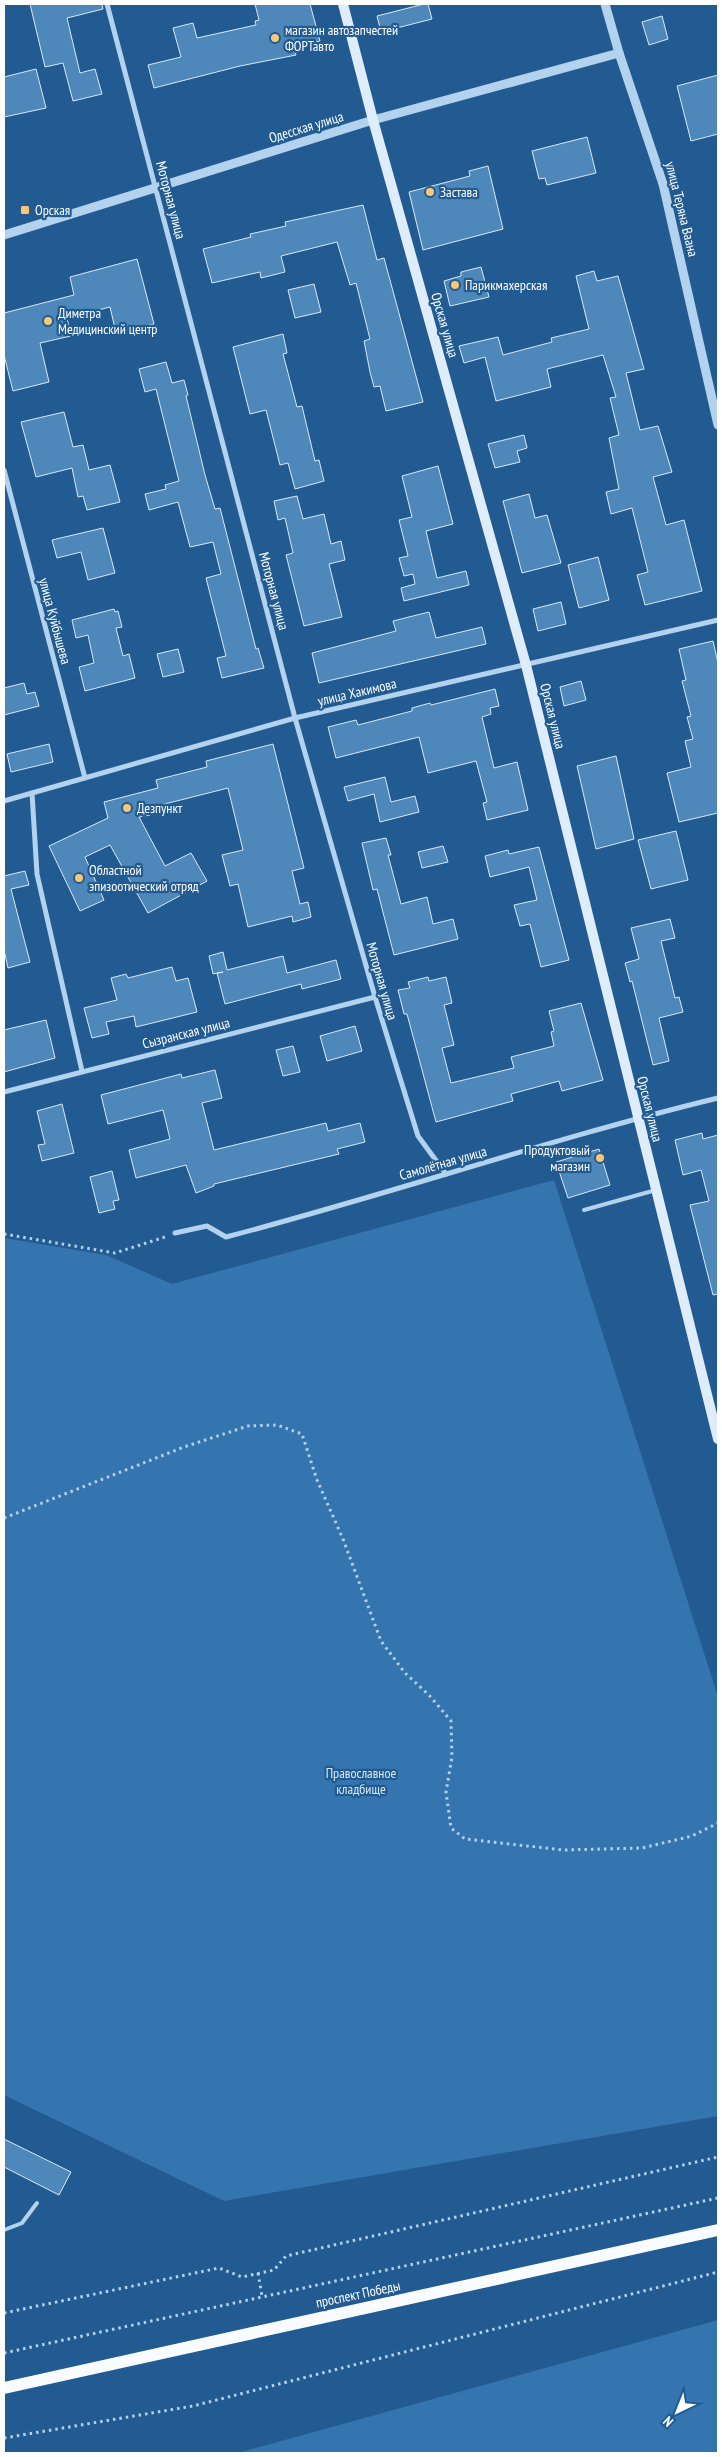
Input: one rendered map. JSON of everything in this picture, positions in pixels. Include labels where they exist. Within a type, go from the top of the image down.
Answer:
[{"type":"main road","name":"Орская улица","points":[[343,4],[526,665],[656,1190],[716,1420],[718,1439]]},
{"type":"main road","name":"проспект Победы","points":[[4,2388],[718,2230]]},
{"type":"street","name":"Моторная улица","points":[[107,4],[295,718],[375,997],[418,1136],[446,1174]]},
{"type":"street","name":"улица Теряна Ваана","points":[[605,4],[619,53],[664,184],[718,425]]},
{"type":"street","name":"Одесская улица","points":[[4,235],[374,120],[619,53]]},
{"type":"street","name":"улица Куйбышева","points":[[4,470],[85,778]]},
{"type":"street","name":"улица Хакимова","points":[[4,801],[295,718],[718,620]]},
{"type":"street","points":[[32,793],[37,874],[82,1071]]},
{"type":"street","name":"Сызранская улица","points":[[4,1092],[375,997]]},
{"type":"street","name":"Самолётная улица","points":[[175,1233],[207,1226],[226,1237],[638,1118],[718,1098]]},
{"type":"lane","points":[[584,1210],[656,1190]]},
{"type":"lane","points":[[4,2230],[22,2223],[37,2203]]},
{"type":"path","points":[[4,1234],[115,1253],[175,1233]]},
{"type":"path","points":[[4,1518],[184,1447],[248,1426],[277,1425],[302,1434],[317,1480],[343,1539],[381,1641],[405,1673],[451,1721],[452,1757],[446,1792],[451,1828],[465,1839],[563,1850],[642,1848],[692,1836],[718,1823]]},
{"type":"path","points":[[4,2313],[219,2268],[242,2277],[274,2270],[286,2256],[718,2157]]},
{"type":"path","points":[[4,2353],[718,2198]]},
{"type":"path","points":[[4,2438],[193,2406],[718,2272]]},
{"type":"path","points":[[258,2273],[262,2296]]},
{"type":"green space","name":"Православное кладбище","points":[[554,1180],[718,1697],[718,2116],[224,2201],[4,2095],[4,1238],[106,1255],[172,1284]]},
{"type":"green space","points":[[718,2320],[718,2453],[238,2453]]},
{"type":"building","points":[[30,4],[102,4],[103,9],[67,18],[80,73],[95,69],[102,94],[73,101],[63,63],[45,67]]},
{"type":"building","points":[[255,4],[310,4],[320,41],[294,47],[296,55],[240,66],[154,88],[148,65],[181,57],[173,28],[193,23],[197,38],[256,25],[255,21],[259,20]]},
{"type":"building","points":[[428,4],[432,19],[381,32],[377,16]]},
{"type":"building","points":[[662,16],[668,39],[649,45],[642,22]]},
{"type":"building","points":[[36,69],[46,108],[4,117],[4,77]]},
{"type":"building","points":[[718,75],[718,134],[691,141],[677,86]]},
{"type":"building","points":[[587,137],[596,173],[547,185],[545,178],[539,179],[532,151]]},
{"type":"building","points":[[488,166],[503,229],[423,250],[409,192],[470,176],[469,171]]},
{"type":"building","points":[[363,205],[377,260],[384,258],[423,402],[386,411],[380,386],[374,387],[370,372],[364,341],[370,339],[356,283],[350,285],[337,242],[281,256],[285,272],[261,278],[260,272],[212,283],[203,249],[251,237],[250,234],[286,226],[285,222]]},
{"type":"building","points":[[137,259],[154,324],[116,333],[110,307],[67,318],[71,336],[40,343],[49,382],[13,391],[4,355],[4,313],[74,295],[70,277]]},
{"type":"building","points":[[481,267],[489,297],[450,306],[444,281],[461,276],[461,272]]},
{"type":"building","points":[[594,271],[597,281],[618,276],[644,369],[626,373],[640,430],[658,426],[672,472],[653,477],[666,525],[684,520],[702,591],[645,605],[637,575],[648,572],[632,508],[611,514],[606,492],[619,489],[609,438],[619,435],[610,398],[616,397],[603,355],[547,369],[551,387],[496,401],[485,357],[464,363],[459,346],[498,337],[503,355],[552,342],[551,338],[589,329],[576,276]]},
{"type":"building","points":[[314,284],[321,312],[295,318],[288,290]]},
{"type":"building","points":[[283,334],[287,353],[283,354],[297,407],[302,406],[315,461],[319,460],[324,481],[295,489],[288,463],[280,465],[266,410],[250,414],[233,347]]},
{"type":"building","points":[[166,362],[172,383],[184,380],[188,395],[186,396],[205,475],[215,509],[220,508],[256,649],[258,648],[264,668],[222,678],[217,658],[226,656],[206,578],[221,574],[213,542],[190,547],[178,502],[149,510],[145,494],[166,489],[165,485],[179,481],[156,389],[145,392],[139,369]]},
{"type":"building","points":[[64,412],[73,447],[83,445],[89,470],[110,465],[120,502],[87,510],[83,496],[78,497],[72,468],[36,477],[21,422]]},
{"type":"building","points":[[524,435],[527,448],[517,451],[520,462],[495,468],[488,444]]},
{"type":"building","points":[[438,466],[453,524],[426,531],[437,578],[466,571],[469,585],[404,601],[401,588],[415,584],[413,574],[404,576],[399,558],[408,556],[399,520],[412,517],[402,476]]},
{"type":"building","points":[[529,494],[535,518],[547,515],[561,563],[522,573],[503,501]]},
{"type":"building","points":[[297,496],[303,519],[324,514],[331,544],[341,541],[345,560],[329,564],[342,617],[304,626],[286,555],[293,553],[285,518],[278,520],[274,501]]},
{"type":"building","points":[[103,528],[115,573],[88,580],[81,552],[57,558],[52,540]]},
{"type":"building","points":[[598,557],[609,600],[579,608],[568,565]]},
{"type":"building","points":[[561,602],[566,624],[538,631],[533,609]]},
{"type":"building","points":[[114,609],[115,612],[118,611],[122,627],[116,628],[123,656],[129,654],[135,678],[85,691],[79,667],[94,663],[88,635],[76,638],[72,620]]},
{"type":"building","points":[[429,612],[436,638],[482,627],[486,644],[319,683],[312,653],[396,631],[393,621]]},
{"type":"building","points":[[713,641],[718,663],[718,813],[679,822],[667,773],[691,767],[685,741],[693,739],[687,717],[691,716],[682,681],[686,680],[679,649]]},
{"type":"building","points":[[178,649],[184,672],[163,677],[157,654]]},
{"type":"building","points":[[581,681],[586,700],[564,706],[560,687]]},
{"type":"building","points":[[24,683],[27,694],[35,692],[39,706],[4,715],[4,688]]},
{"type":"building","points":[[495,689],[499,706],[490,708],[491,714],[482,717],[494,768],[517,762],[528,810],[487,820],[483,803],[487,802],[476,761],[428,773],[419,737],[336,758],[328,727],[356,720],[358,725],[412,711],[412,708],[430,703],[431,705]]},
{"type":"building","points":[[49,744],[53,762],[11,772],[7,754]]},
{"type":"building","points":[[273,744],[304,868],[292,871],[300,904],[308,902],[311,917],[293,922],[292,916],[248,927],[238,884],[230,886],[222,855],[243,850],[228,788],[149,808],[150,815],[139,817],[165,866],[191,853],[207,881],[148,913],[110,845],[85,857],[104,900],[80,911],[49,846],[108,818],[104,802],[158,788],[156,780],[207,767],[206,761]]},
{"type":"building","points":[[616,756],[634,839],[596,849],[577,766]]},
{"type":"building","points":[[385,777],[391,802],[415,796],[419,812],[380,822],[374,794],[348,801],[344,787]]},
{"type":"building","points":[[676,831],[688,880],[651,889],[638,840]]},
{"type":"building","points":[[386,838],[391,855],[388,855],[401,904],[427,897],[433,924],[453,919],[458,939],[394,955],[377,889],[373,890],[362,843]]},
{"type":"building","points":[[443,846],[448,862],[422,868],[418,852]]},
{"type":"building","points":[[539,847],[569,960],[541,967],[530,924],[520,926],[514,905],[537,900],[529,867],[490,877],[485,856],[508,850],[509,854]]},
{"type":"building","points":[[25,871],[29,885],[11,889],[30,962],[8,968],[4,950],[4,876]]},
{"type":"building","points":[[670,919],[675,938],[661,941],[675,998],[679,997],[683,1012],[659,1018],[669,1061],[653,1065],[632,981],[630,982],[625,963],[639,959],[631,928]]},
{"type":"building","points":[[223,952],[227,970],[283,956],[287,973],[336,960],[341,979],[302,989],[301,984],[225,1004],[217,973],[213,974],[209,956]]},
{"type":"building","points":[[172,967],[176,981],[188,978],[197,1012],[136,1027],[134,1016],[106,1022],[109,1034],[92,1038],[84,1008],[117,1000],[111,978],[126,974],[128,978]]},
{"type":"building","points":[[428,977],[429,981],[446,977],[452,1003],[444,1005],[454,1045],[442,1048],[451,1083],[514,1068],[511,1057],[554,1046],[551,1032],[554,1031],[549,1011],[581,1003],[603,1080],[562,1091],[559,1081],[511,1094],[513,1101],[436,1122],[407,1014],[404,1014],[398,990],[410,988],[408,982]]},
{"type":"building","points":[[46,1020],[55,1058],[4,1072],[4,1030]]},
{"type":"building","points":[[355,1026],[362,1051],[327,1061],[320,1036]]},
{"type":"building","points":[[293,1046],[300,1072],[283,1076],[276,1050]]},
{"type":"building","points":[[215,1070],[222,1098],[202,1103],[214,1150],[326,1123],[328,1131],[360,1123],[365,1142],[337,1149],[339,1154],[214,1184],[214,1186],[196,1193],[186,1165],[136,1178],[129,1150],[170,1139],[163,1110],[108,1124],[101,1095],[181,1074],[182,1078]]},
{"type":"building","points":[[62,1104],[74,1153],[42,1161],[38,1145],[45,1144],[37,1111]]},
{"type":"building","points":[[702,1133],[703,1139],[718,1135],[718,1294],[713,1295],[690,1205],[709,1201],[701,1170],[683,1175],[675,1140]]},
{"type":"building","points":[[599,1149],[610,1185],[568,1198],[556,1162]]},
{"type":"building","points":[[112,1171],[119,1200],[113,1201],[115,1209],[99,1213],[90,1177]]},
{"type":"building","points":[[4,2139],[71,2172],[59,2195],[4,2167]]},
{"type":"place","name":"магазин автозапчестей ФОРТавто","points":[[275,38]]},
{"type":"place","name":"Застава","points":[[430,192]]},
{"type":"place","name":"Орская","points":[[25,210]]},
{"type":"place","name":"Парикмахерская","points":[[455,285]]},
{"type":"place","name":"Диметра Медицинский центр","points":[[48,321]]},
{"type":"place","name":"Дезпункт","points":[[127,808]]},
{"type":"place","name":"Областной эпизоотический отряд","points":[[79,878]]},
{"type":"place","name":"Продуктовый магазин","points":[[600,1158]]}]
